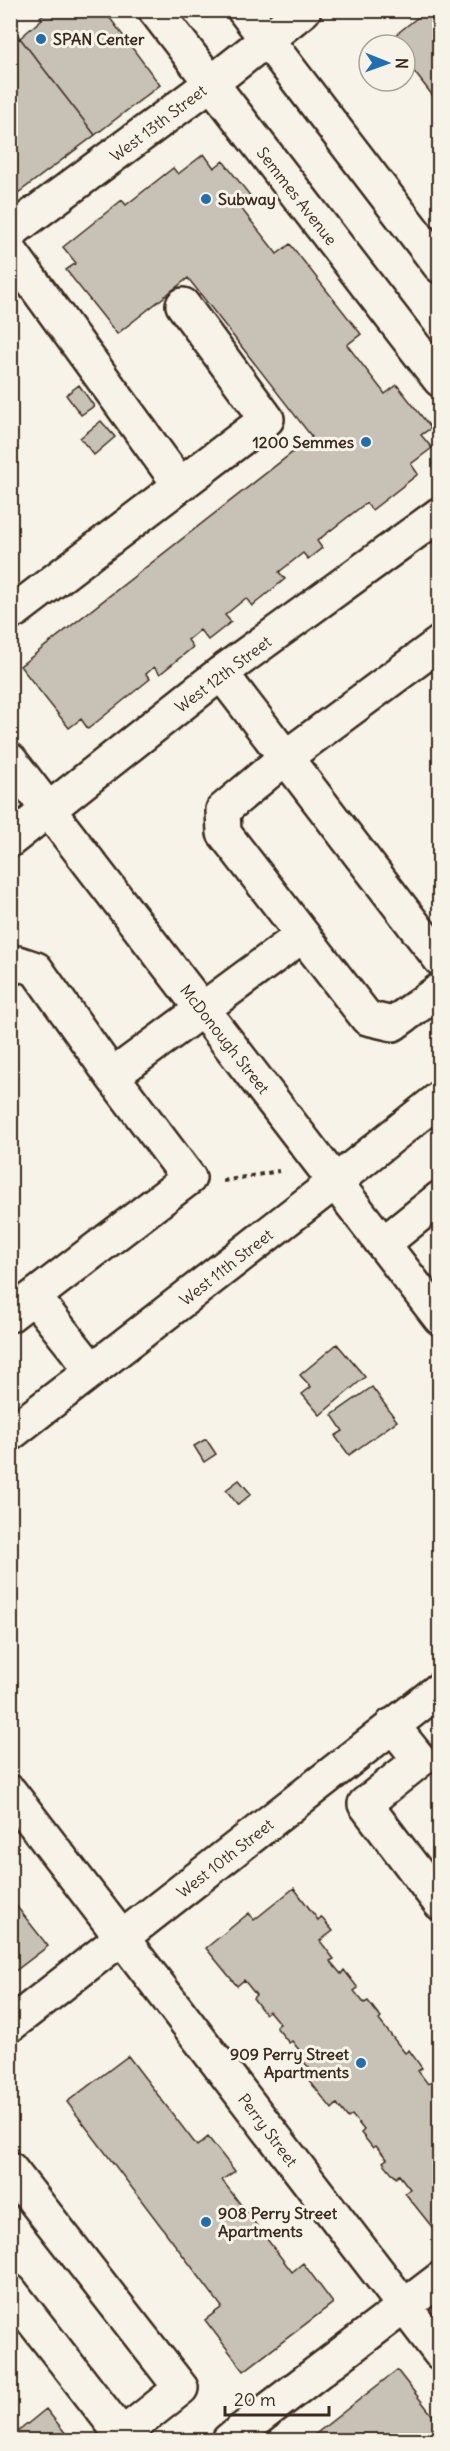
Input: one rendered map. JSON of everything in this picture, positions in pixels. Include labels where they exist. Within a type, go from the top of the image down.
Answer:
[{"type":"street","name":"Semmes Avenue","points":[[155,10],[440,380]]},
{"type":"street","points":[[244,10],[440,266]]},
{"type":"street","name":"West 13th Street","points":[[10,232],[210,84],[304,10]]},
{"type":"street","points":[[10,251],[180,485]]},
{"type":"street","points":[[16,610],[267,419],[183,305]]},
{"type":"street","name":"West 12th Street","points":[[10,840],[221,673],[440,514]]},
{"type":"street","points":[[440,643],[286,757],[223,810],[224,833],[367,1018],[393,1024],[440,990]]},
{"type":"street","points":[[221,673],[440,958]]},
{"type":"street","name":"McDonough Street","points":[[10,760],[440,1318]]},
{"type":"street","points":[[112,1076],[303,935]]},
{"type":"street","points":[[10,969],[18,963],[36,969],[112,1076],[189,1178],[22,1306],[92,1370]]},
{"type":"street","name":"West 11th Street","points":[[10,1434],[440,1098]]},
{"type":"street","points":[[383,1244],[440,1198]]},
{"type":"street","name":"West 10th Street","points":[[10,2025],[123,1939],[440,1689]]},
{"type":"street","points":[[392,1725],[420,1760],[365,1804],[440,1903]]},
{"type":"street","name":"Perry Street","points":[[10,1792],[440,2353]]},
{"type":"street","points":[[10,2169],[181,2388],[124,2438],[10,2291]]},
{"type":"street","points":[[229,2440],[440,2279]]},
{"type":"path","points":[[220,1182],[279,1170]]},
{"type":"building","points":[[51,10],[54,15],[61,10],[83,10],[86,14],[104,10],[160,85],[95,135],[20,38],[42,19],[40,17]]},
{"type":"building","points":[[427,10],[440,10],[440,105],[417,75],[417,33],[398,33]]},
{"type":"building","points":[[10,26],[20,38],[10,45]]},
{"type":"building","points":[[20,38],[95,135],[10,199],[10,45]]},
{"type":"building","name":"1200 Semmes","points":[[204,154],[214,168],[223,161],[252,198],[240,207],[277,254],[290,244],[361,334],[347,345],[385,394],[397,385],[431,428],[421,435],[432,448],[411,464],[418,474],[372,510],[366,503],[317,541],[322,548],[308,559],[303,553],[279,572],[285,579],[252,606],[246,598],[225,615],[231,622],[208,640],[200,630],[188,640],[193,647],[160,674],[154,667],[146,674],[150,679],[88,729],[81,719],[69,728],[20,666],[312,437],[188,278],[117,334],[66,270],[76,263],[63,247],[122,200],[126,205],[173,168],[178,174]]},
{"type":"building","points":[[79,385],[94,406],[81,415],[66,395]]},
{"type":"building","points":[[101,421],[115,437],[94,455],[80,438]]},
{"type":"building","points":[[337,1344],[365,1377],[320,1415],[302,1394],[311,1387],[300,1375]]},
{"type":"building","points":[[372,1387],[397,1421],[349,1455],[335,1436],[343,1431],[332,1415]]},
{"type":"building","points":[[206,1439],[216,1454],[204,1462],[194,1446]]},
{"type":"building","points":[[239,1480],[251,1494],[238,1505],[226,1490]]},
{"type":"building","name":"909 Perry Street Apartments","points":[[294,1888],[318,1920],[321,1917],[333,1931],[320,1941],[334,1959],[330,1961],[341,1974],[344,1970],[358,1988],[354,1991],[364,2003],[368,2001],[381,2018],[379,2020],[405,2053],[409,2050],[422,2068],[418,2071],[428,2084],[432,2081],[440,2089],[440,2229],[436,2232],[405,2193],[410,2189],[399,2175],[396,2178],[383,2162],[387,2159],[376,2146],[373,2148],[361,2133],[364,2130],[352,2115],[348,2118],[337,2104],[332,2109],[304,2074],[310,2069],[300,2058],[303,2055],[292,2041],[289,2043],[276,2027],[280,2024],[269,2011],[265,2014],[253,1998],[256,1995],[244,1980],[237,1986],[206,1948],[249,1913],[254,1920]]},
{"type":"building","points":[[10,1898],[48,1946],[10,1975]]},
{"type":"building","name":"908 Perry Street Apartments","points":[[128,2056],[197,2146],[208,2137],[235,2171],[222,2180],[292,2272],[303,2263],[333,2303],[244,2371],[205,2320],[222,2307],[67,2102]]},
{"type":"building","points":[[397,2370],[440,2425],[440,2440],[308,2440]]},
{"type":"building","points":[[46,2409],[71,2440],[10,2440],[10,2438]]},
{"type":"place","name":"SPAN Center","points":[[41,39]]},
{"type":"place","name":"Subway","points":[[206,199]]},
{"type":"place","name":"1200 Semmes","points":[[366,442]]},
{"type":"place","name":"909 Perry Street Apartments","points":[[361,2063]]},
{"type":"place","name":"908 Perry Street Apartments","points":[[206,2222]]}]
